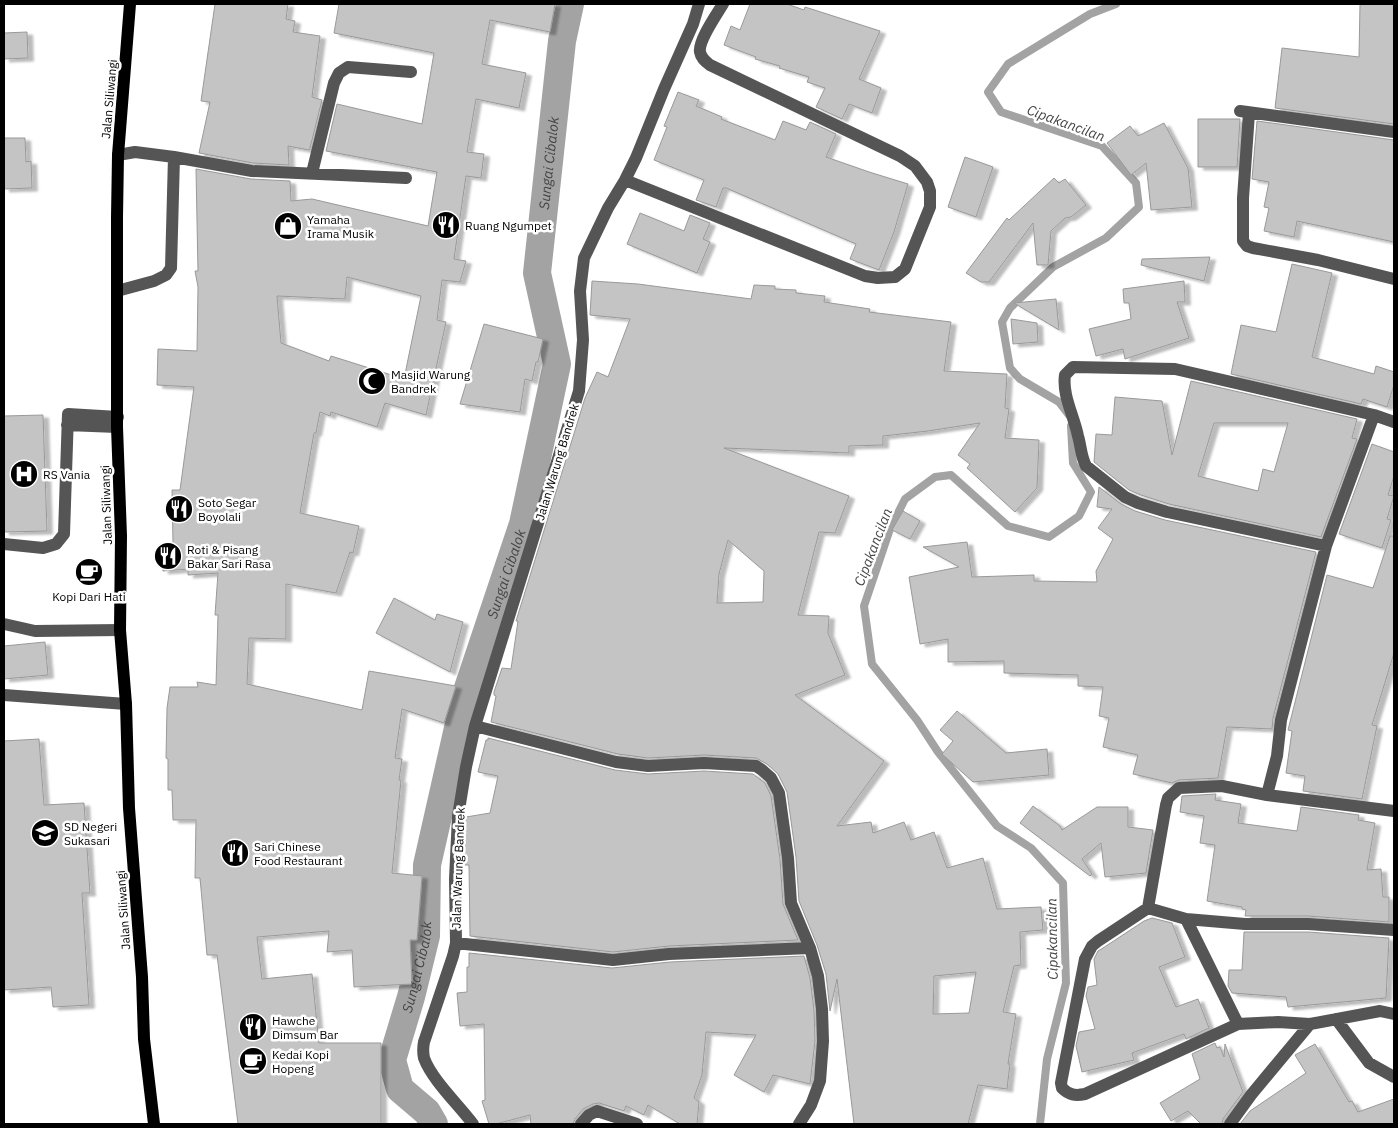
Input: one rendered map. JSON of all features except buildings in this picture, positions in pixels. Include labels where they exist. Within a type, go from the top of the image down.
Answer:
[{"type":"main road","name":"Jalan Siliwangi","points":[[130,4],[118,155],[117,291],[121,536],[120,630],[126,704],[129,808],[142,977],[144,1039],[154,1124]]},
{"type":"street","name":"Jalan Warung Bandrek","points":[[473,1124],[433,1073],[424,1057],[424,1042],[454,956],[456,943],[455,879],[458,816],[466,767],[475,726],[579,391],[583,340],[580,291],[584,258],[608,208],[625,180],[693,24],[699,4]]},
{"type":"street","points":[[625,180],[865,276],[878,278],[895,277],[905,269],[930,207],[928,182],[910,162],[710,65],[704,60],[700,54],[701,43],[723,4]]},
{"type":"street","points":[[312,173],[334,83],[339,72],[348,67],[411,72]]},
{"type":"street","points":[[1394,132],[1245,112],[1243,198],[1243,241],[1247,246],[1318,260],[1394,279]]},
{"type":"street","points":[[118,155],[134,152],[252,171],[406,178]]},
{"type":"street","points":[[117,291],[154,281],[166,275],[171,268],[174,158]]},
{"type":"street","points":[[1326,546],[1167,512],[1125,497],[1086,466],[1083,460],[1066,391],[1065,375],[1073,367],[1175,369],[1394,422]]},
{"type":"street","points":[[1267,795],[1276,756],[1281,720],[1326,546],[1374,416]]},
{"type":"street","points":[[4,544],[43,548],[56,544],[64,534],[67,425],[118,422]]},
{"type":"street","points":[[4,624],[35,631],[120,630]]},
{"type":"street","points":[[4,695],[126,704]]},
{"type":"street","points":[[475,726],[616,762],[648,766],[704,762],[756,766],[772,778],[778,794],[788,858],[791,904],[810,948],[819,984],[822,1009],[823,1041],[820,1081],[811,1105],[799,1124]]},
{"type":"street","points":[[1394,811],[1267,795],[1222,786],[1184,787],[1173,792],[1166,805],[1148,908],[1098,940],[1092,946],[1085,959],[1061,1083],[1062,1088],[1069,1094],[1076,1096],[1085,1094],[1238,1024],[1278,1022],[1310,1024],[1380,1011],[1394,1014]]},
{"type":"street","points":[[1148,908],[1186,919],[1245,924],[1308,924],[1394,930]]},
{"type":"street","points":[[1186,919],[1238,1024]]},
{"type":"street","points":[[456,943],[613,960],[669,954],[810,948]]},
{"type":"street","points":[[1336,1019],[1369,1063],[1394,1077]]},
{"type":"street","points":[[1230,1124],[1251,1095],[1310,1024]]},
{"type":"street","points":[[581,1124],[589,1115],[597,1111],[637,1124]]},
{"type":"waterway","name":"Sungai Cibalok","points":[[434,1124],[427,1112],[400,1089],[392,1060],[411,997],[426,936],[427,865],[465,697],[523,524],[557,364],[537,273],[562,41],[570,4]]},
{"type":"waterway","name":"Cipakancilan","points":[[1069,415],[1059,402],[1020,379],[1010,368],[1002,322],[1010,308],[1053,267],[1106,238],[1139,207],[1136,183],[1102,146],[1001,112],[988,92],[1008,64],[1090,14],[1116,4]]},
{"type":"waterway","name":"Cipakancilan","points":[[1040,1124],[1047,1059],[1066,983],[1063,883],[1031,848],[997,826],[938,752],[917,720],[872,664],[864,606],[890,529],[905,499],[935,477],[951,475],[1008,526],[1049,537],[1079,516],[1091,492],[1073,463],[1071,426]]},
{"type":"place","name":"Ruang Ngumpet","points":[[446,225]]},
{"type":"place","name":"Yamaha Irama Musik","points":[[288,226]]},
{"type":"place","name":"Masjid Warung Bandrek","points":[[372,381]]},
{"type":"place","name":"RS Vania","points":[[24,474]]},
{"type":"place","name":"Soto Segar Boyolali","points":[[179,509]]},
{"type":"place","name":"Roti & Pisang Bakar Sari Rasa","points":[[168,556]]},
{"type":"place","name":"Kopi Dari Hati","points":[[89,572]]},
{"type":"place","name":"SD Negeri Sukasari","points":[[45,833]]},
{"type":"place","name":"Sari Chinese Food Restaurant","points":[[235,853]]},
{"type":"place","name":"Hawche Dimsum Bar","points":[[253,1027]]},
{"type":"place","name":"Kedai Kopi Hopeng","points":[[253,1061]]}]
